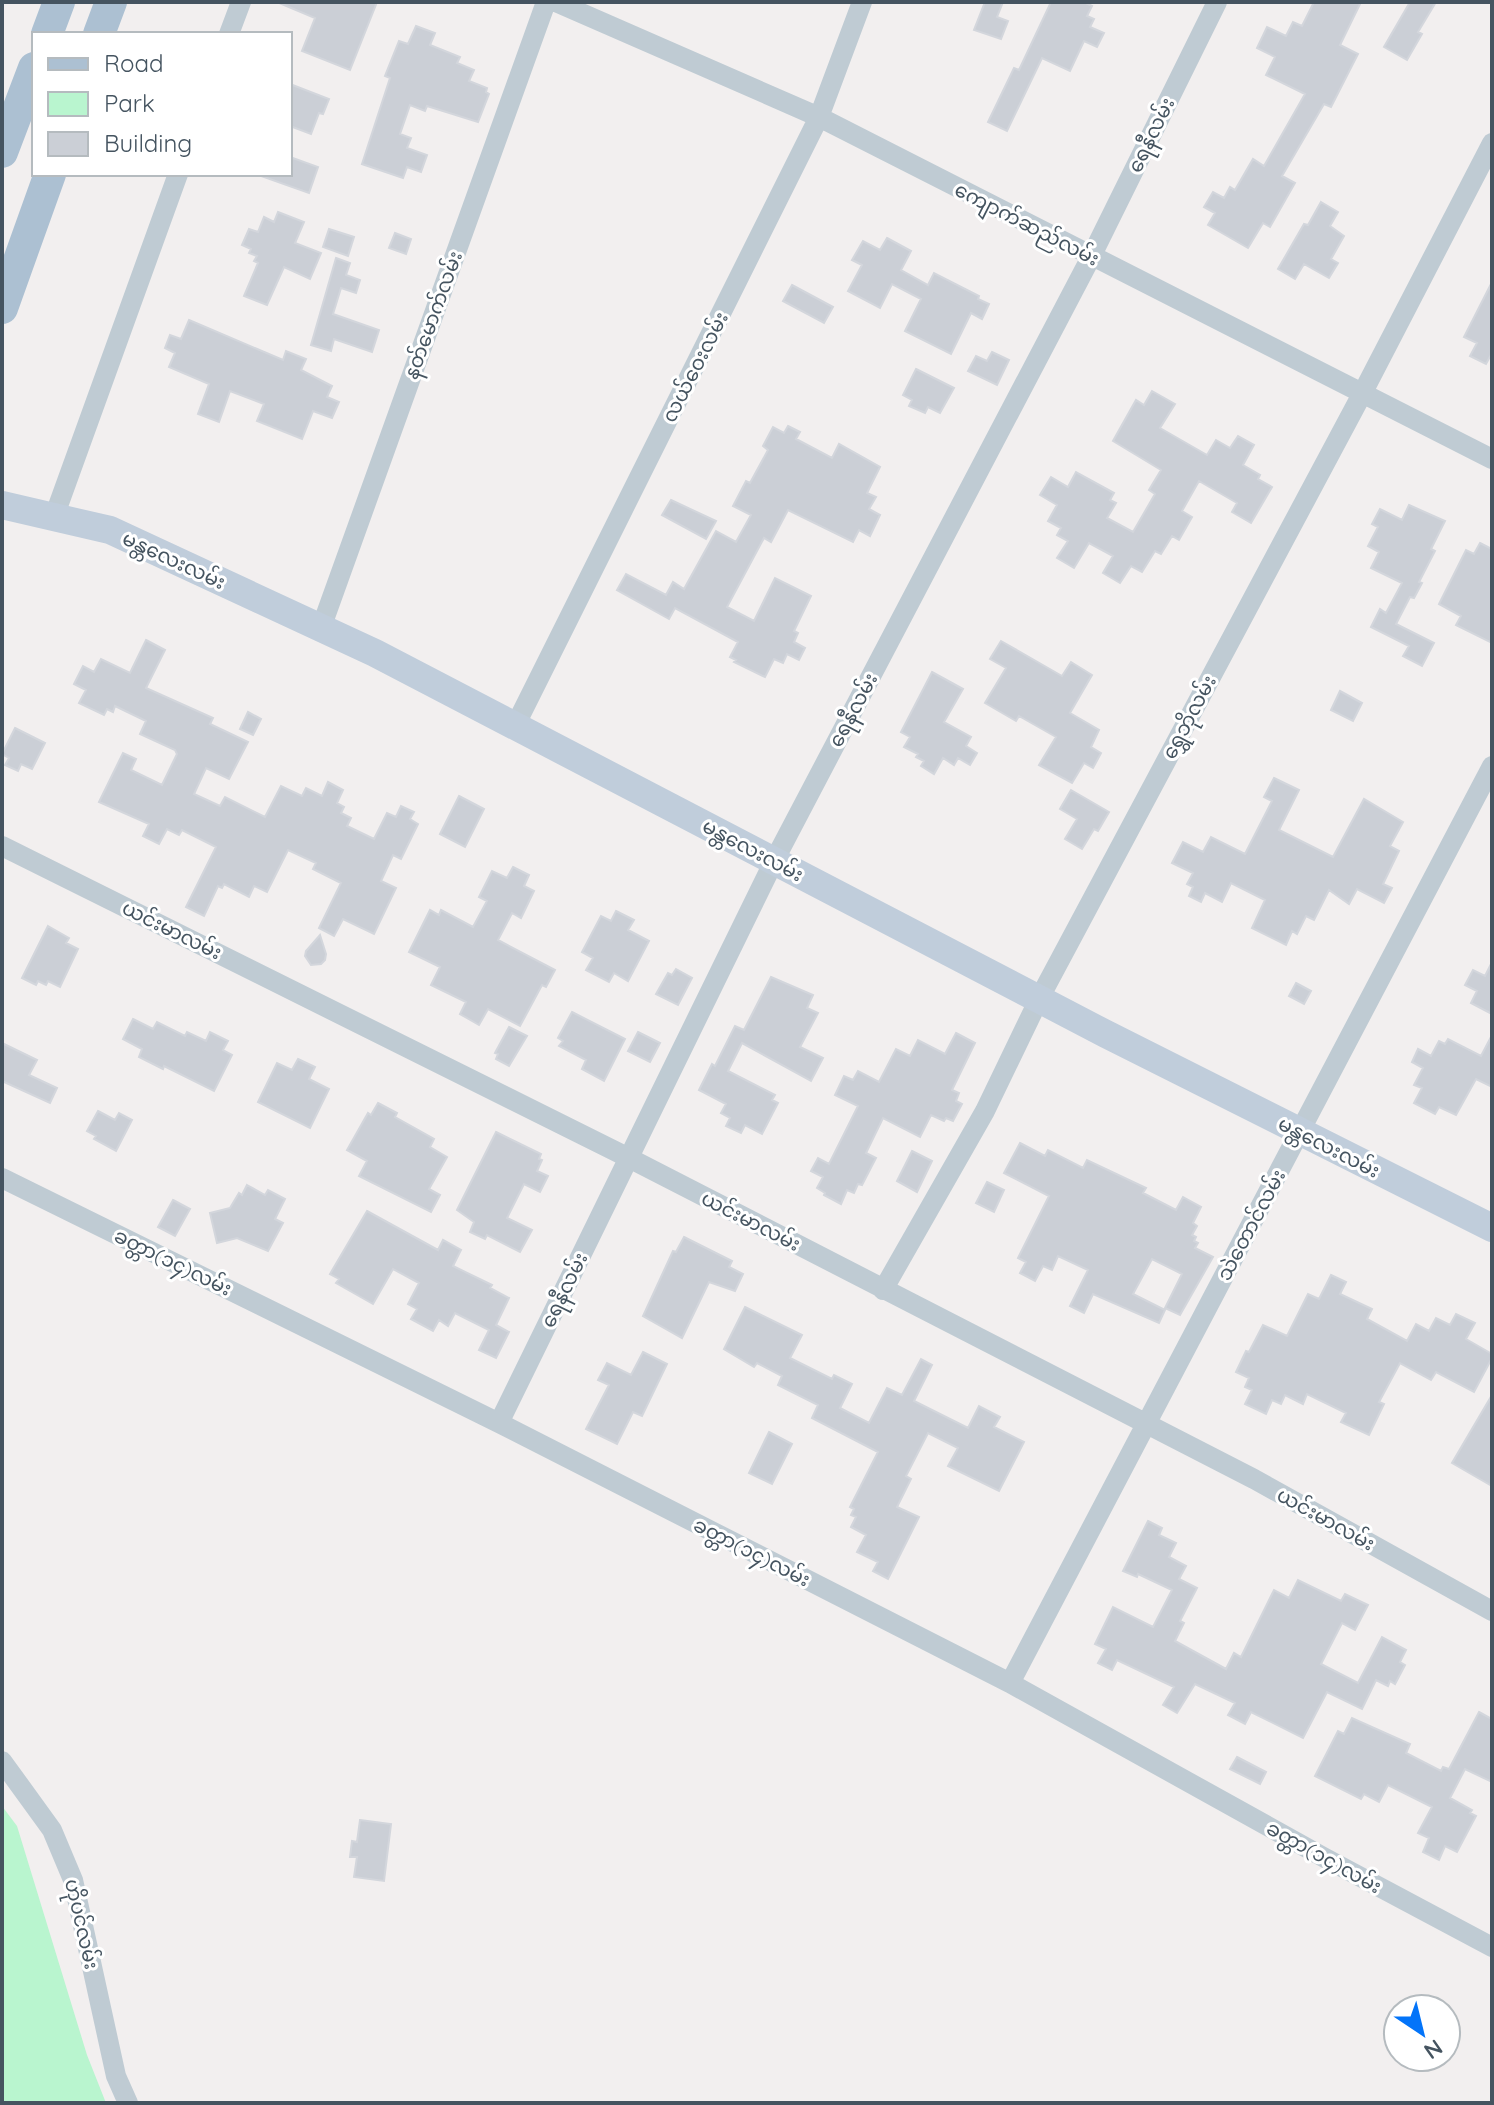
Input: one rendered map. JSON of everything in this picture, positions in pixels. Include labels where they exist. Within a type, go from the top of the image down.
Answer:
[{"type":"main road","points":[[48,32],[59,2]]},
{"type":"main road","points":[[100,32],[111,2]]},
{"type":"main road","points":[[2,152],[32,73]]},
{"type":"main road","points":[[2,308],[49,176]]},
{"type":"main road","name":"မန္တလေးလမ်း","points":[[2,505],[110,530],[321,628],[1039,999],[1492,1228]]},
{"type":"street","points":[[230,32],[241,2]]},
{"type":"street","name":"နတ်မောက်လမ်း","points":[[321,628],[546,2]]},
{"type":"street","name":"ကျောက်ဆည်လမ်း","points":[[556,2],[819,117],[1492,459]]},
{"type":"street","name":"လယ်ဝေးလမ်း","points":[[515,726],[819,117],[862,2]]},
{"type":"street","name":"ရေနီလမ်း","points":[[499,1423],[774,861],[1091,257],[1217,2]]},
{"type":"street","name":"ရွှေဘိုလမ်း","points":[[883,1290],[985,1111],[1039,999],[1362,394],[1492,143]]},
{"type":"street","points":[[54,517],[177,176]]},
{"type":"street","name":"သဲတောင်လမ်း","points":[[1010,1683],[1492,766]]},
{"type":"street","name":"ယင်းမာလမ်း","points":[[2,846],[629,1158],[1254,1479],[1492,1611]]},
{"type":"street","name":"ခတ္တာ(၁၄)လမ်း","points":[[2,1178],[499,1423],[1010,1683],[1492,1947]]},
{"type":"street","name":"ဟိုပင်လမ်း","points":[[2,1761],[52,1830],[73,1880],[116,2076],[128,2103]]},
{"type":"green space","points":[[2,1806],[17,1826],[87,2055],[106,2103],[2,2103]]},
{"type":"building","points":[[277,2],[377,2],[350,70],[302,51],[315,18]]},
{"type":"building","points":[[985,2],[1003,2],[997,17],[1008,21],[1001,39],[974,30]]},
{"type":"building","points":[[1051,2],[1084,2],[1092,6],[1087,16],[1094,19],[1090,27],[1104,33],[1097,47],[1084,41],[1070,71],[1042,58],[1007,131],[988,122],[1014,68],[1019,70]]},
{"type":"building","points":[[1314,2],[1361,2],[1340,45],[1358,54],[1331,107],[1324,104],[1282,176],[1295,183],[1270,227],[1263,223],[1248,248],[1208,225],[1215,213],[1204,207],[1213,192],[1224,198],[1230,187],[1235,190],[1253,159],[1264,166],[1305,94],[1266,75],[1275,57],[1257,48],[1267,27],[1286,36],[1293,22],[1302,26]]},
{"type":"building","points":[[1410,2],[1436,2],[1418,32],[1422,34],[1407,60],[1384,47]]},
{"type":"building","points":[[416,26],[435,33],[430,45],[460,57],[457,63],[474,70],[469,81],[487,88],[489,94],[478,122],[427,106],[425,111],[410,105],[400,134],[411,138],[407,148],[427,155],[421,172],[407,167],[403,178],[362,164],[390,78],[385,76],[399,41],[408,44]]},
{"type":"building","points":[[292,85],[329,99],[323,114],[319,113],[311,134],[292,127]]},
{"type":"building","points":[[292,158],[318,167],[309,193],[261,176],[292,176]]},
{"type":"building","points":[[1321,202],[1338,212],[1330,226],[1344,236],[1331,259],[1338,263],[1329,278],[1304,264],[1295,279],[1278,269],[1304,224],[1308,225]]},
{"type":"building","points":[[278,212],[304,222],[295,243],[321,253],[310,279],[284,267],[267,305],[244,296],[258,263],[254,261],[257,256],[249,253],[251,249],[242,245],[249,229],[258,232],[264,217],[274,222]]},
{"type":"building","points":[[329,229],[354,237],[348,256],[323,247]]},
{"type":"building","points":[[395,233],[411,239],[406,254],[389,248]]},
{"type":"building","points":[[887,238],[911,251],[901,270],[928,285],[934,273],[989,304],[982,319],[971,313],[951,354],[905,331],[921,299],[892,284],[880,308],[848,291],[862,265],[852,260],[863,241],[880,250]]},
{"type":"building","points":[[336,258],[350,263],[346,275],[360,280],[356,293],[341,288],[333,314],[379,330],[372,352],[334,339],[331,351],[311,345]]},
{"type":"building","points":[[1492,282],[1492,353],[1486,364],[1470,356],[1477,343],[1464,337]]},
{"type":"building","points":[[792,285],[833,307],[824,323],[783,301]]},
{"type":"building","points":[[189,320],[283,360],[286,351],[306,359],[301,370],[332,386],[327,397],[339,402],[332,418],[313,411],[302,439],[257,421],[264,404],[230,391],[219,422],[198,414],[209,384],[169,367],[175,353],[165,348],[170,335],[181,339]]},
{"type":"building","points":[[992,352],[1009,360],[997,385],[968,371],[976,356],[987,361]]},
{"type":"building","points":[[916,369],[954,388],[940,413],[928,407],[925,413],[909,406],[912,400],[903,395]]},
{"type":"building","points":[[1152,391],[1175,404],[1160,428],[1207,455],[1216,440],[1230,448],[1238,436],[1254,445],[1243,465],[1272,487],[1251,523],[1232,512],[1237,503],[1199,481],[1182,511],[1192,517],[1179,540],[1172,536],[1161,554],[1155,551],[1142,572],[1131,566],[1120,583],[1103,573],[1113,556],[1089,543],[1074,568],[1057,558],[1068,541],[1057,535],[1061,528],[1048,521],[1057,505],[1040,495],[1051,477],[1068,487],[1076,472],[1114,493],[1110,500],[1116,503],[1107,518],[1133,532],[1155,494],[1149,490],[1161,470],[1113,441],[1136,400],[1144,405]]},
{"type":"building","points":[[788,426],[800,432],[796,439],[832,458],[839,444],[880,467],[867,493],[876,497],[869,509],[880,515],[870,536],[859,530],[853,542],[788,510],[771,542],[764,538],[727,607],[754,621],[775,578],[811,596],[794,631],[798,633],[794,642],[805,648],[799,660],[787,654],[783,663],[774,659],[765,677],[730,657],[738,642],[675,608],[669,619],[617,590],[626,574],[666,595],[673,582],[684,589],[716,531],[736,542],[751,515],[733,506],[768,450],[763,446],[773,427],[784,433]]},
{"type":"building","points":[[671,500],[716,521],[706,539],[662,515]]},
{"type":"building","points":[[1409,505],[1445,521],[1431,549],[1435,551],[1419,582],[1422,583],[1414,598],[1410,597],[1396,624],[1434,643],[1422,666],[1403,656],[1409,646],[1371,627],[1380,609],[1386,613],[1402,583],[1371,568],[1379,552],[1368,546],[1378,527],[1372,524],[1380,509],[1402,520]]},
{"type":"building","points":[[1480,543],[1492,549],[1492,643],[1456,625],[1461,616],[1439,604],[1466,550],[1474,554]]},
{"type":"building","points":[[146,640],[165,650],[146,688],[213,718],[210,724],[248,742],[229,779],[206,768],[194,794],[220,806],[225,797],[265,817],[281,786],[302,796],[306,788],[322,796],[328,782],[343,790],[337,803],[344,807],[341,813],[351,818],[347,826],[374,839],[387,813],[396,817],[401,806],[414,812],[410,819],[418,824],[401,859],[393,855],[381,881],[396,888],[374,934],[343,919],[334,936],[319,928],[341,883],[313,869],[316,863],[288,850],[267,892],[254,886],[249,897],[224,884],[222,888],[218,886],[204,916],[186,907],[216,847],[182,830],[179,835],[167,829],[159,844],[143,836],[149,824],[99,802],[123,753],[136,759],[131,770],[162,785],[177,754],[175,750],[140,734],[146,721],[115,706],[113,712],[107,709],[104,715],[79,703],[86,690],[74,684],[83,666],[94,672],[101,659],[130,673]]},
{"type":"building","points":[[1001,641],[1062,676],[1071,662],[1092,675],[1070,713],[1099,730],[1091,747],[1101,753],[1093,768],[1084,763],[1072,783],[1039,765],[1056,737],[1019,716],[1016,721],[985,703],[1006,668],[990,659]]},
{"type":"building","points":[[932,672],[963,689],[944,722],[971,737],[966,746],[977,753],[970,765],[958,758],[954,765],[943,758],[934,774],[921,766],[924,761],[916,757],[918,754],[904,747],[910,737],[901,732]]},
{"type":"building","points":[[1340,691],[1362,703],[1353,721],[1331,710]]},
{"type":"building","points":[[248,712],[261,719],[253,735],[240,729]]},
{"type":"building","points":[[15,728],[45,743],[32,769],[21,764],[18,771],[5,765],[9,758],[2,754]]},
{"type":"building","points":[[1274,778],[1299,790],[1279,830],[1333,857],[1364,799],[1403,822],[1390,846],[1399,851],[1383,884],[1392,888],[1384,903],[1357,889],[1349,904],[1329,890],[1314,920],[1306,916],[1297,934],[1292,931],[1286,945],[1252,928],[1265,900],[1231,883],[1222,902],[1205,893],[1201,902],[1189,896],[1193,887],[1187,884],[1193,873],[1172,863],[1183,842],[1203,852],[1211,837],[1245,854],[1272,801],[1264,797]]},
{"type":"building","points":[[1071,790],[1109,812],[1082,849],[1065,839],[1077,819],[1060,809]]},
{"type":"building","points":[[459,796],[484,809],[465,847],[440,834]]},
{"type":"building","points":[[513,867],[529,875],[524,886],[534,891],[521,918],[512,913],[498,940],[555,970],[546,987],[542,985],[520,1026],[488,1009],[479,1025],[460,1014],[466,1002],[431,985],[440,967],[409,952],[430,910],[439,915],[441,910],[473,927],[487,901],[479,897],[492,871],[507,878]]},
{"type":"building","points":[[616,911],[634,920],[628,930],[649,941],[628,981],[614,973],[609,982],[586,970],[593,958],[582,952],[601,916],[611,921]]},
{"type":"building","points":[[48,926],[69,938],[66,943],[78,949],[60,987],[48,981],[46,985],[38,981],[36,985],[22,978]]},
{"type":"building","points":[[320,935],[325,960],[321,964],[311,965],[305,956],[306,951]]},
{"type":"building","points":[[1492,962],[1492,1014],[1471,1003],[1477,991],[1465,985],[1473,970],[1485,976]]},
{"type":"building","points":[[676,969],[692,978],[678,1005],[656,994],[668,973],[672,975]]},
{"type":"building","points":[[771,977],[813,995],[807,1008],[818,1013],[800,1047],[823,1058],[811,1081],[742,1043],[728,1071],[775,1095],[772,1100],[778,1103],[762,1134],[745,1125],[741,1133],[726,1126],[730,1118],[721,1113],[726,1104],[699,1090],[735,1026],[744,1030]]},
{"type":"building","points":[[1296,983],[1311,991],[1304,1004],[1289,996]]},
{"type":"building","points":[[572,1012],[625,1039],[604,1081],[582,1069],[586,1060],[559,1046],[563,1041],[558,1038]]},
{"type":"building","points":[[133,1019],[153,1029],[157,1022],[185,1036],[187,1032],[206,1041],[210,1032],[228,1041],[223,1050],[232,1055],[214,1091],[139,1057],[142,1049],[123,1039]]},
{"type":"building","points":[[509,1027],[527,1036],[509,1066],[496,1059],[498,1054],[495,1053]]},
{"type":"building","points":[[638,1032],[660,1043],[650,1062],[628,1051]]},
{"type":"building","points":[[956,1033],[975,1043],[952,1090],[959,1093],[956,1101],[962,1104],[953,1121],[931,1115],[920,1137],[883,1118],[866,1153],[876,1158],[862,1185],[858,1184],[854,1193],[847,1190],[841,1204],[824,1195],[817,1188],[823,1177],[811,1171],[818,1158],[829,1164],[858,1106],[835,1095],[844,1076],[853,1080],[858,1071],[879,1082],[896,1049],[910,1056],[918,1040],[945,1054]]},
{"type":"building","points":[[1492,1035],[1492,1087],[1476,1079],[1456,1115],[1439,1107],[1435,1114],[1414,1103],[1422,1088],[1414,1085],[1423,1068],[1412,1062],[1418,1049],[1431,1056],[1439,1041],[1445,1044],[1448,1039],[1481,1056]]},
{"type":"building","points":[[2,1043],[37,1060],[29,1075],[57,1088],[50,1103],[2,1081]]},
{"type":"building","points":[[298,1059],[315,1067],[309,1079],[329,1089],[310,1128],[258,1102],[277,1063],[292,1070]]},
{"type":"building","points":[[378,1103],[397,1113],[395,1117],[434,1139],[430,1147],[447,1157],[429,1189],[440,1195],[431,1212],[359,1176],[367,1161],[347,1150],[368,1113],[371,1115]]},
{"type":"building","points":[[98,1111],[115,1120],[119,1113],[132,1120],[116,1151],[94,1139],[96,1136],[87,1131]]},
{"type":"building","points":[[496,1132],[541,1154],[537,1171],[548,1176],[540,1192],[524,1184],[507,1218],[532,1230],[520,1252],[487,1235],[485,1239],[470,1232],[474,1222],[457,1210]]},
{"type":"building","points":[[1020,1143],[1045,1156],[1048,1150],[1083,1168],[1087,1160],[1146,1188],[1143,1193],[1176,1210],[1183,1197],[1201,1207],[1193,1223],[1197,1226],[1192,1235],[1198,1243],[1195,1248],[1213,1257],[1180,1315],[1165,1308],[1182,1274],[1152,1259],[1133,1294],[1165,1310],[1159,1323],[1093,1294],[1084,1313],[1070,1306],[1088,1270],[1058,1256],[1052,1270],[1043,1266],[1035,1281],[1020,1273],[1026,1262],[1018,1258],[1049,1196],[1004,1173]]},
{"type":"building","points":[[912,1151],[932,1161],[917,1192],[897,1181]]},
{"type":"building","points":[[987,1182],[1004,1190],[994,1212],[976,1203]]},
{"type":"building","points":[[247,1185],[265,1195],[268,1190],[285,1199],[275,1219],[283,1223],[268,1251],[237,1238],[217,1243],[210,1213],[230,1208]]},
{"type":"building","points":[[173,1200],[190,1209],[175,1236],[158,1227]]},
{"type":"building","points":[[367,1211],[438,1250],[443,1240],[461,1250],[453,1266],[492,1285],[490,1288],[509,1298],[496,1325],[509,1332],[496,1358],[479,1350],[489,1330],[455,1313],[448,1326],[439,1320],[433,1331],[411,1319],[417,1309],[408,1304],[419,1283],[393,1269],[373,1304],[336,1283],[339,1279],[330,1274]]},
{"type":"building","points":[[684,1237],[732,1261],[729,1267],[743,1274],[735,1291],[709,1282],[682,1338],[643,1316],[673,1251],[676,1252]]},
{"type":"building","points":[[1331,1275],[1346,1282],[1340,1294],[1372,1309],[1367,1319],[1407,1341],[1416,1324],[1429,1331],[1436,1318],[1450,1325],[1456,1314],[1475,1323],[1466,1339],[1492,1354],[1492,1358],[1474,1392],[1436,1372],[1431,1380],[1400,1363],[1379,1402],[1384,1404],[1369,1435],[1341,1422],[1346,1413],[1307,1394],[1303,1404],[1285,1395],[1281,1404],[1272,1400],[1266,1414],[1245,1404],[1252,1390],[1245,1387],[1249,1378],[1236,1372],[1263,1325],[1287,1336],[1308,1294],[1319,1299]]},
{"type":"building","points":[[745,1307],[802,1335],[790,1358],[832,1379],[834,1375],[852,1384],[840,1408],[869,1423],[887,1388],[902,1395],[921,1359],[932,1365],[914,1401],[968,1428],[979,1406],[1000,1417],[994,1427],[1024,1442],[999,1491],[948,1466],[958,1448],[928,1433],[906,1476],[911,1479],[897,1507],[919,1517],[888,1579],[873,1571],[878,1562],[857,1552],[866,1535],[851,1527],[856,1517],[851,1515],[854,1509],[850,1507],[878,1452],[812,1418],[818,1405],[778,1385],[782,1376],[757,1363],[754,1367],[724,1349]]},
{"type":"building","points":[[643,1352],[667,1364],[642,1416],[633,1412],[617,1444],[586,1429],[609,1385],[598,1380],[607,1363],[631,1375]]},
{"type":"building","points":[[1492,1395],[1492,1486],[1452,1463]]},
{"type":"building","points":[[769,1432],[792,1444],[772,1484],[749,1473]]},
{"type":"building","points":[[1148,1521],[1162,1528],[1159,1535],[1176,1543],[1169,1557],[1186,1566],[1179,1579],[1197,1588],[1180,1621],[1184,1623],[1175,1641],[1226,1669],[1234,1653],[1241,1657],[1274,1590],[1289,1598],[1298,1580],[1341,1601],[1345,1594],[1368,1605],[1355,1630],[1342,1623],[1321,1664],[1358,1683],[1382,1637],[1406,1650],[1400,1662],[1405,1665],[1395,1684],[1390,1681],[1388,1686],[1376,1680],[1362,1709],[1327,1692],[1303,1738],[1251,1712],[1245,1724],[1228,1715],[1235,1703],[1195,1684],[1177,1713],[1163,1705],[1174,1687],[1117,1660],[1112,1670],[1098,1663],[1106,1649],[1095,1644],[1113,1607],[1153,1627],[1172,1590],[1138,1574],[1137,1577],[1123,1571]]},
{"type":"building","points":[[1479,1712],[1492,1719],[1492,1782],[1465,1769],[1450,1798],[1472,1810],[1470,1813],[1476,1816],[1457,1852],[1445,1846],[1439,1860],[1423,1852],[1429,1838],[1418,1833],[1432,1807],[1388,1785],[1379,1802],[1364,1794],[1361,1799],[1315,1776],[1338,1731],[1344,1734],[1352,1718],[1410,1744],[1406,1753],[1441,1771],[1443,1767],[1449,1769]]},
{"type":"building","points":[[1237,1757],[1266,1772],[1260,1784],[1230,1769]]},
{"type":"building","points":[[360,1820],[391,1824],[384,1881],[354,1877],[357,1857],[350,1857],[352,1841],[357,1842]]}]
